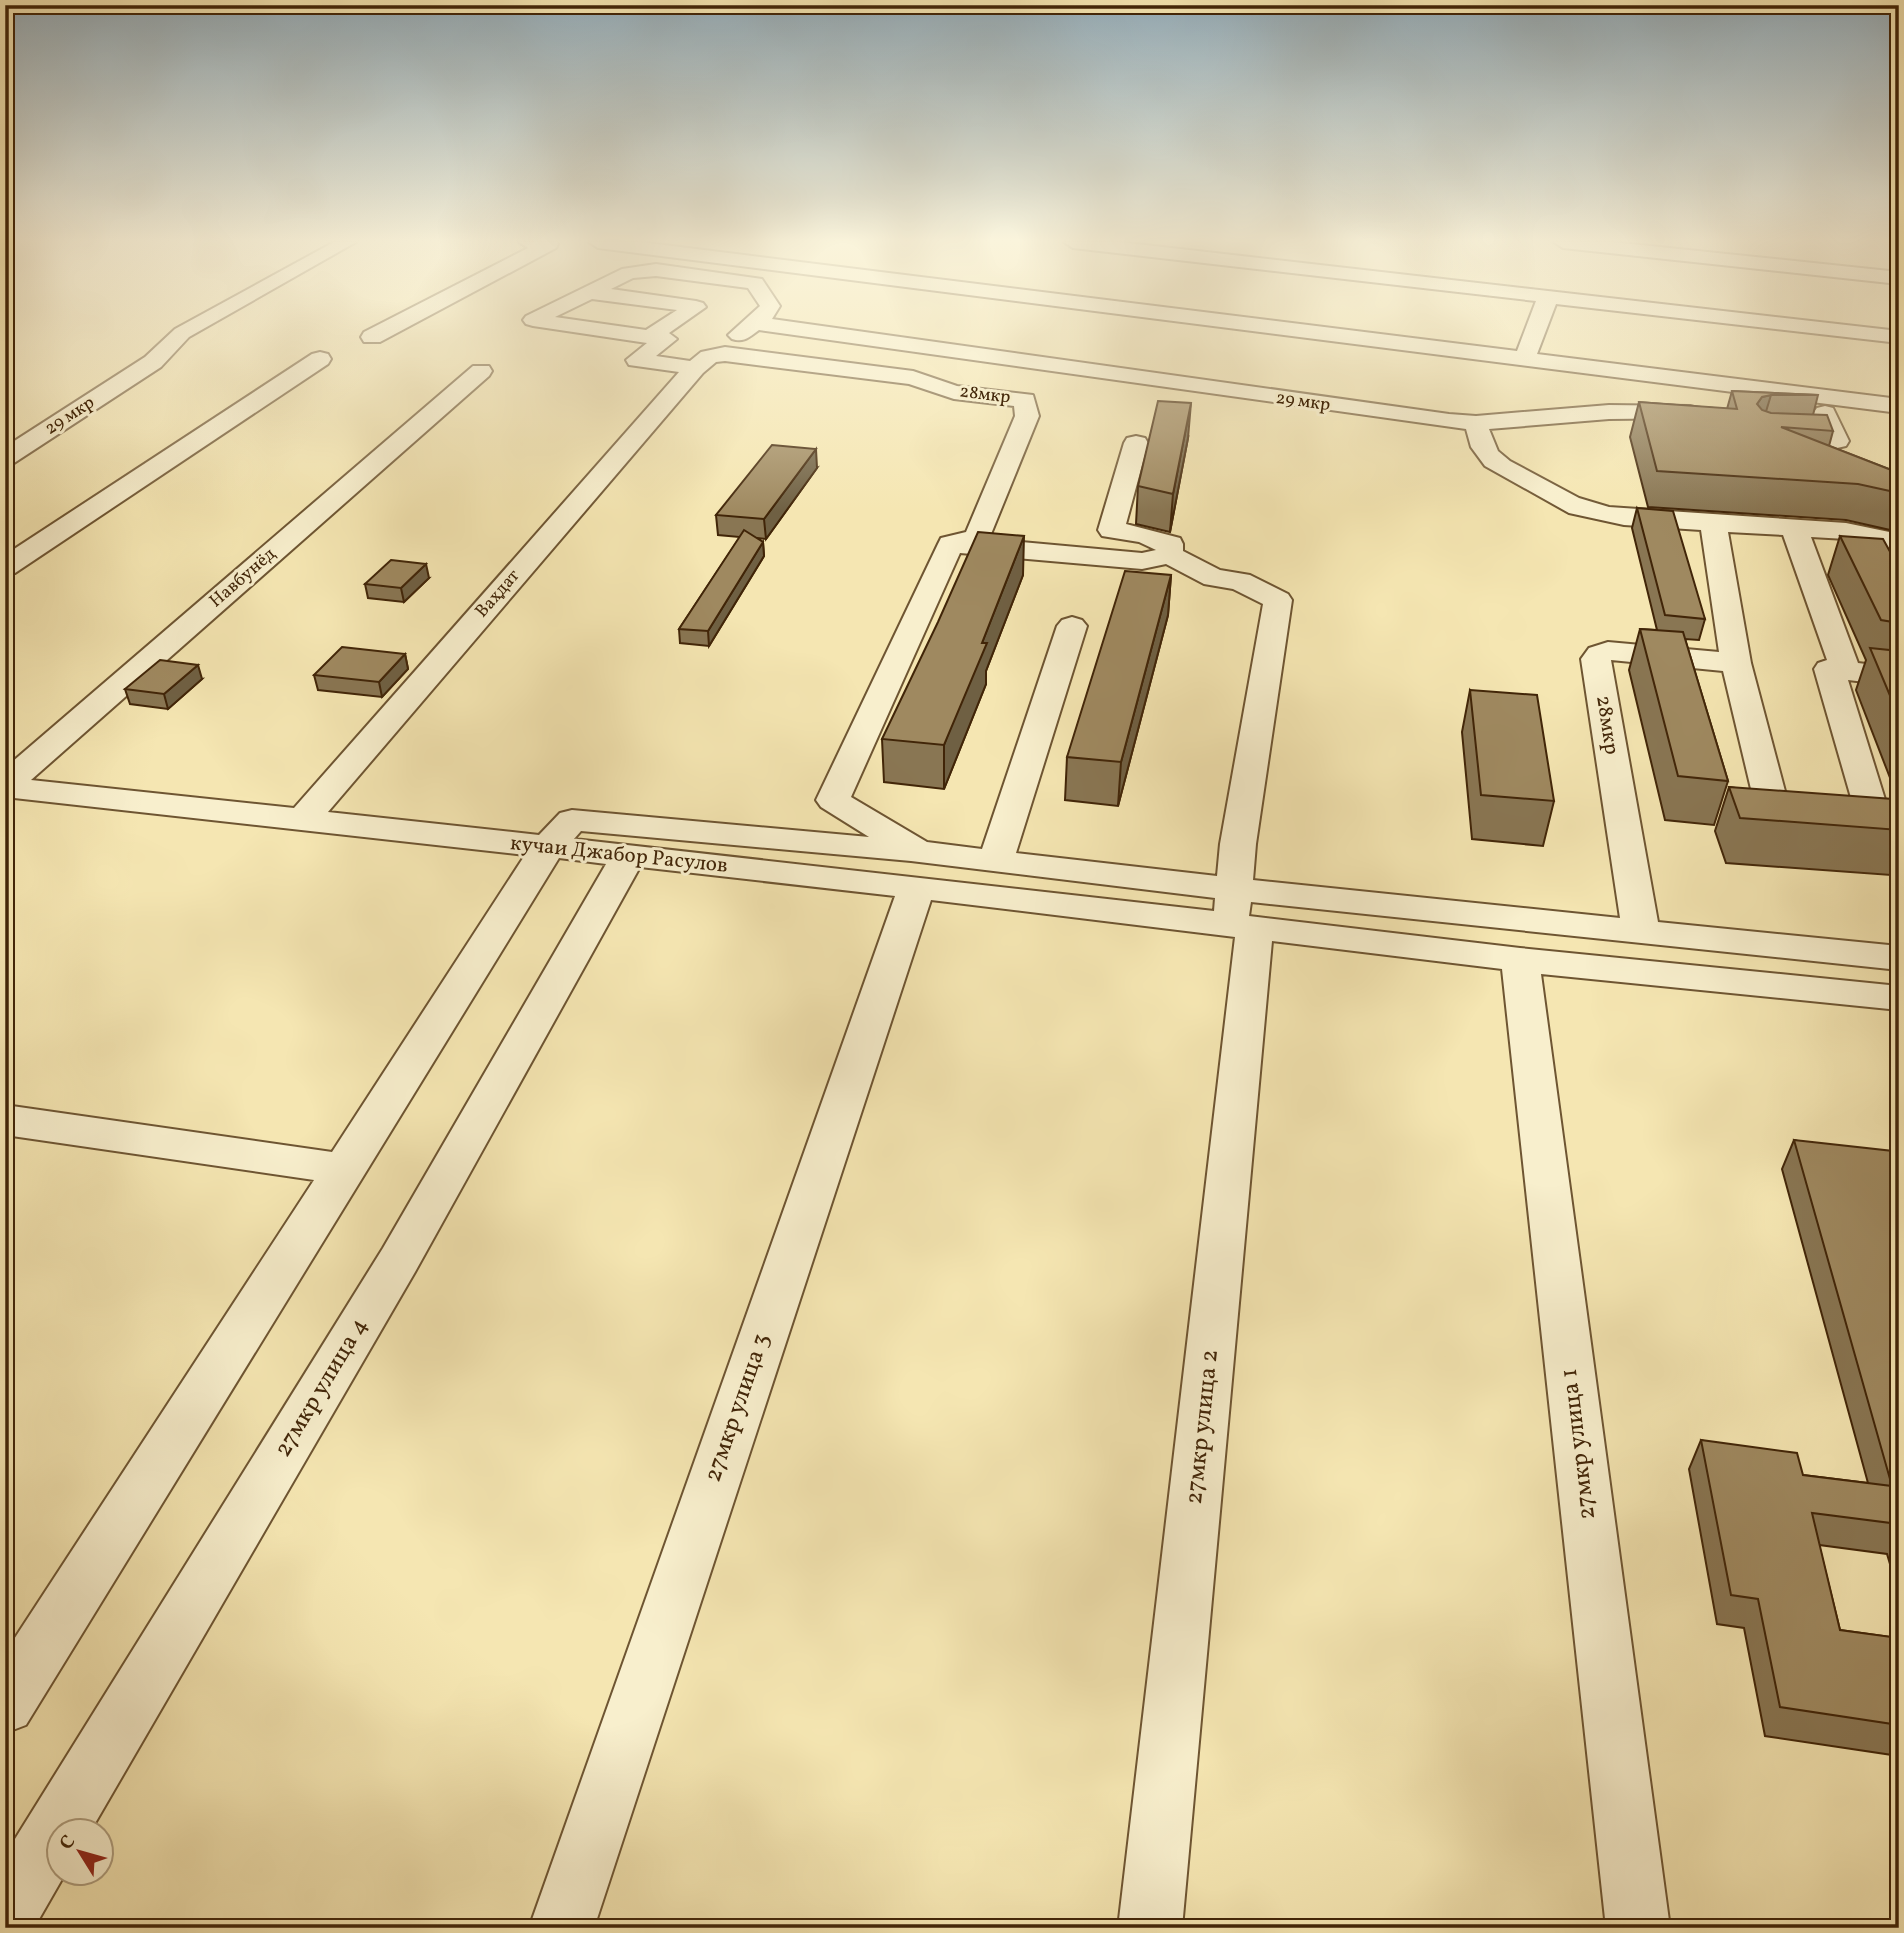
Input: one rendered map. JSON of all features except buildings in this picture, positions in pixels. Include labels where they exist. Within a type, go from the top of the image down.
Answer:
[{"type":"street","name":"29 мкр","points":[[5,458],[153,362],[183,332]]},
{"type":"street","points":[[372,337],[381,332]]},
{"type":"street","points":[[616,332],[666,339],[637,360],[702,363]]},
{"type":"street","points":[[649,337],[657,332]]},
{"type":"street","name":"Ваҳдат","points":[[302,821],[702,363],[744,332]]},
{"type":"street","name":"29 мкр","points":[[813,332],[1331,406],[1476,423],[1609,412],[1714,415]]},
{"type":"street","points":[[1306,332],[1899,406]]},
{"type":"street","points":[[1524,360],[1535,332]]},
{"type":"street","points":[[1859,332],[1899,337]]},
{"type":"street","name":"28мкр","points":[[702,363],[725,354],[913,378],[954,392],[1025,400],[1027,416],[977,537],[951,544]]},
{"type":"street","points":[[5,567],[320,359]]},
{"type":"street","name":"Навбунёд","points":[[5,786],[481,371]]},
{"type":"street","points":[[1769,417],[1808,415],[1851,400]]},
{"type":"street","points":[[1751,437],[1837,441],[1808,415]]},
{"type":"street","points":[[1476,423],[1481,445],[1494,461],[1593,512],[1846,531],[1899,542]]},
{"type":"street","points":[[1591,426],[1697,433]]},
{"type":"street","points":[[1136,443],[1111,530],[1144,535],[1170,544],[1169,555]]},
{"type":"street","points":[[1713,523],[1736,663],[1773,810]]},
{"type":"street","points":[[1794,528],[1846,671]]},
{"type":"street","points":[[917,870],[874,824],[833,800],[951,544],[1142,561],[1169,555],[1214,578],[1240,581],[1278,600],[1238,844],[1240,913]]},
{"type":"street","points":[[996,860],[1072,626]]},
{"type":"street","name":"28мкр","points":[[1641,933],[1596,659],[1608,651],[1736,663]]},
{"type":"street","points":[[1875,822],[1829,668],[1899,677]]},
{"type":"street","name":"кучаи Джабор Расулов","points":[[5,786],[302,821],[629,855],[917,870],[1240,913]]},
{"type":"street","points":[[5,1705],[548,847],[572,820],[917,870],[996,860],[1240,913],[1520,960],[1899,998]]},
{"type":"street","name":"27мкр улица 4","points":[[5,1915],[399,1260],[629,855]]},
{"type":"street","name":"27мкр улица 3","points":[[561,1928],[917,870]]},
{"type":"street","points":[[1240,913],[1641,933],[1899,958]]},
{"type":"street","name":"27мкр улица 2","points":[[1150,1928],[1240,913]]},
{"type":"street","name":"27мкр улица 1","points":[[1520,960],[1638,1928]]},
{"type":"street","points":[[5,1120],[346,1169]]}]
